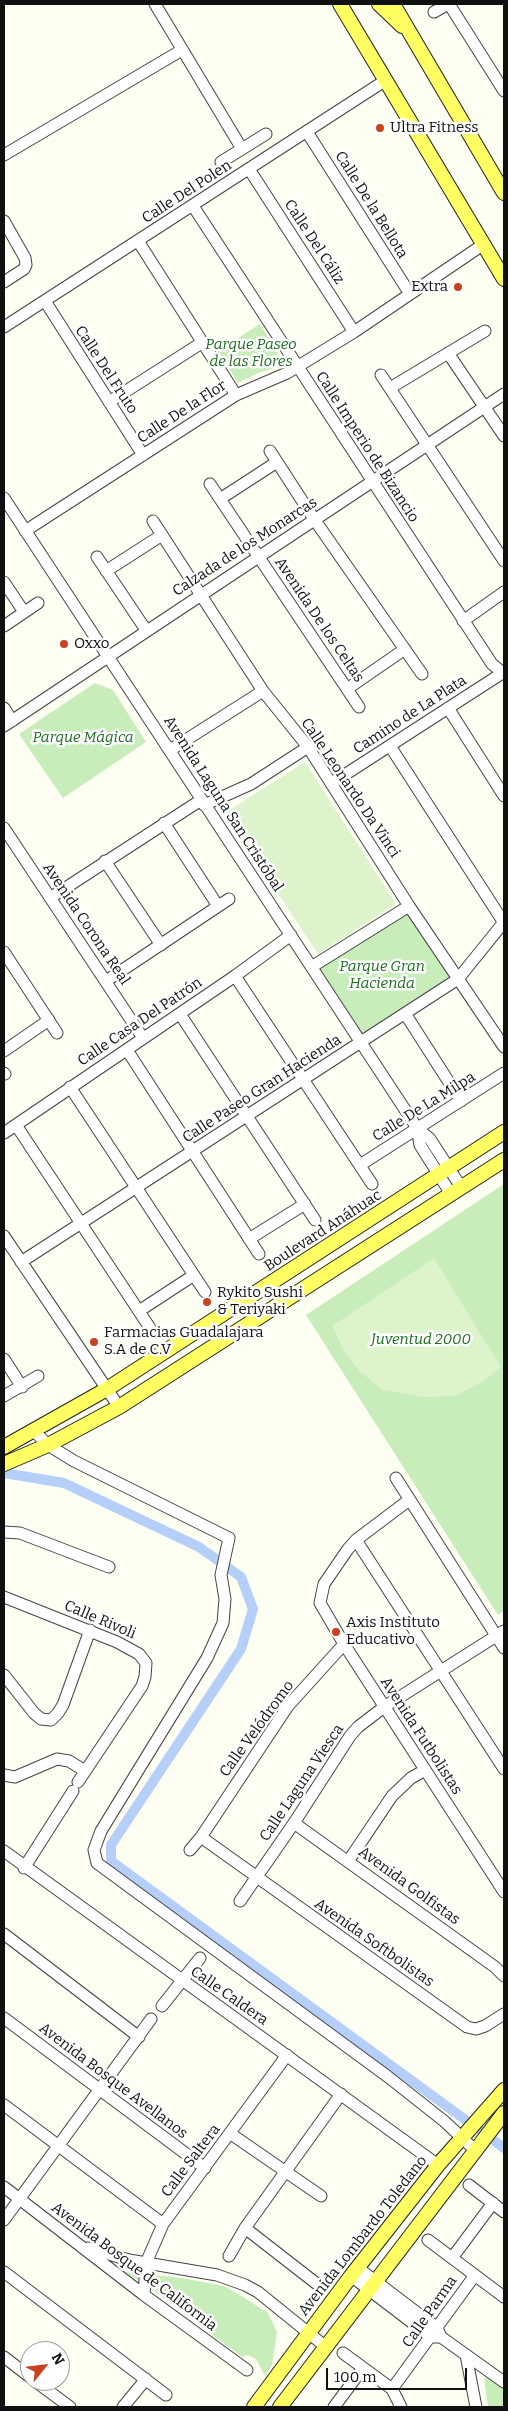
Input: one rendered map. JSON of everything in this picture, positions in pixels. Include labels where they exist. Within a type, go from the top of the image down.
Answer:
[{"type":"main road","points":[[340,4],[504,279]]},
{"type":"main road","points":[[379,4],[390,16],[409,31]]},
{"type":"main road","points":[[393,4],[504,193]]},
{"type":"main road","name":"Boulevard Anáhuac","points":[[4,1447],[107,1389],[504,1132]]},
{"type":"main road","points":[[4,1464],[48,1445],[119,1407],[504,1160]]},
{"type":"main road","name":"Avenida Lombardo Toledano","points":[[254,2407],[354,2272],[438,2165],[504,2090]]},
{"type":"main road","points":[[280,2407],[504,2113]]},
{"type":"street","points":[[155,4],[242,148]]},
{"type":"street","points":[[434,12],[448,4],[504,91]]},
{"type":"street","points":[[4,155],[182,50]]},
{"type":"street","name":"Calle Del Polen","points":[[4,327],[386,80]]},
{"type":"street","name":"Calle De la Bellota","points":[[307,132],[410,294]]},
{"type":"street","points":[[221,162],[266,134]]},
{"type":"street","name":"Calle Del Cáliz","points":[[249,169],[354,332]]},
{"type":"street","name":"Calle Imperio de Bizancio","points":[[193,206],[463,621],[492,664],[504,673]]},
{"type":"street","points":[[4,221],[25,258],[26,265],[24,269],[4,282]]},
{"type":"street","points":[[138,241],[236,395]]},
{"type":"street","name":"Calle De la Flor","points":[[25,531],[236,395],[296,367],[354,332],[484,244]]},
{"type":"street","name":"Calle Del Fruto","points":[[44,301],[143,455]]},
{"type":"street","points":[[390,388],[485,331]]},
{"type":"street","points":[[109,402],[203,342]]},
{"type":"street","points":[[448,353],[504,436]]},
{"type":"street","points":[[381,375],[504,560]]},
{"type":"street","name":"Calzada de los Monarcas","points":[[8,723],[504,394]]},
{"type":"street","points":[[270,451],[314,519],[422,674]]},
{"type":"street","points":[[220,499],[277,462]]},
{"type":"street","name":"Avenida De los Celtas","points":[[210,484],[359,707]]},
{"type":"street","name":"Avenida Laguna San Cristóbal","points":[[4,498],[313,966],[417,1128],[430,1138],[443,1171],[456,1191]]},
{"type":"street","name":"Calle Leonardo Da Vinci","points":[[153,521],[263,691],[308,747],[409,906],[504,1047]]},
{"type":"street","points":[[106,571],[162,535]]},
{"type":"street","points":[[98,557],[146,630]]},
{"type":"street","points":[[4,582],[24,612]]},
{"type":"street","points":[[463,621],[504,592]]},
{"type":"street","points":[[4,626],[38,603]]},
{"type":"street","points":[[347,689],[405,649]]},
{"type":"street","name":"Camino de La Plata","points":[[332,783],[504,673]]},
{"type":"street","points":[[170,750],[263,691]]},
{"type":"street","points":[[4,708],[8,723]]},
{"type":"street","points":[[448,708],[504,796]]},
{"type":"street","points":[[390,746],[504,922]]},
{"type":"street","points":[[50,898],[164,823],[203,802],[251,784],[308,747]]},
{"type":"street","points":[[164,823],[218,906]]},
{"type":"street","name":"Avenida Corona Real","points":[[4,828],[143,1038]]},
{"type":"street","points":[[105,861],[161,945]]},
{"type":"street","points":[[106,981],[229,899]]},
{"type":"street","points":[[313,966],[409,906]]},
{"type":"street","name":"Calle Paseo Gran Hacienda","points":[[21,1262],[406,1015],[458,979],[504,922]]},
{"type":"street","name":"Calle Casa Del Patrón","points":[[4,1133],[180,1014],[291,935]]},
{"type":"street","points":[[4,952],[57,1033]]},
{"type":"street","points":[[235,976],[372,1184]]},
{"type":"street","points":[[180,1014],[315,1220]]},
{"type":"street","points":[[406,1015],[461,1101]]},
{"type":"street","points":[[4,1051],[49,1020]]},
{"type":"street","points":[[127,1050],[259,1254]]},
{"type":"street","name":"Calle De La Milpa","points":[[360,1165],[504,1074]]},
{"type":"street","points":[[70,1088],[205,1292]]},
{"type":"street","points":[[16,1125],[150,1328]]},
{"type":"street","points":[[249,1239],[305,1204]]},
{"type":"street","points":[[4,1236],[119,1407]]},
{"type":"street","points":[[139,1311],[194,1275]]},
{"type":"street","points":[[4,1360],[22,1387]]},
{"type":"street","points":[[4,1396],[38,1376]]},
{"type":"street","points":[[34,1430],[48,1445],[92,1471],[229,1538],[221,1575],[225,1610],[223,1623],[207,1658],[101,1831],[94,1850],[96,1860],[104,1870],[387,2076],[465,2134],[477,2146]]},
{"type":"street","points":[[396,1478],[500,1634],[504,1648]]},
{"type":"street","points":[[409,1500],[356,1540],[504,1768]]},
{"type":"street","points":[[4,1532],[20,1533],[109,1567]]},
{"type":"street","name":"Avenida Futbolistas","points":[[356,1540],[336,1566],[321,1593],[320,1603],[384,1707],[504,1892]]},
{"type":"street","name":"Calle Rivoli","points":[[4,1596],[90,1630],[139,1654],[144,1658],[147,1670],[142,1686],[85,1771],[24,1868]]},
{"type":"street","points":[[4,1674],[34,1713],[41,1718],[51,1720],[58,1713],[62,1704],[90,1630]]},
{"type":"street","name":"Calle Laguna Viesca","points":[[240,1901],[294,1823],[350,1736],[384,1707],[500,1634]]},
{"type":"street","name":"Calle Velódromo","points":[[190,1850],[201,1837],[276,1722],[344,1644]]},
{"type":"street","points":[[4,1775],[15,1777],[57,1759],[69,1761],[85,1771]]},
{"type":"street","points":[[349,1860],[392,1796],[412,1778],[425,1770]]},
{"type":"street","name":"Avenida Golfistas","points":[[294,1823],[349,1860],[495,1967],[504,1976]]},
{"type":"street","points":[[201,1837],[256,1878]]},
{"type":"street","name":"Calle Caldera","points":[[4,1851],[24,1868],[438,2165]]},
{"type":"street","name":"Avenida Softbolistas","points":[[256,1878],[467,2027],[476,2029],[486,2026],[504,2014]]},
{"type":"street","points":[[4,1934],[139,2037]]},
{"type":"street","points":[[162,2006],[200,1958]]},
{"type":"street","name":"Avenida Bosque Avellanos","points":[[4,2018],[205,2168]]},
{"type":"street","points":[[4,2220],[151,2020]]},
{"type":"street","name":"Calle Saltera","points":[[144,2296],[146,2264],[163,2224],[231,2134],[287,2055]]},
{"type":"street","points":[[229,2256],[245,2228],[341,2094]]},
{"type":"street","points":[[4,2105],[163,2224]]},
{"type":"street","points":[[231,2134],[321,2196]]},
{"type":"street","points":[[469,2185],[504,2212]]},
{"type":"street","name":"Avenida Bosque de California","points":[[4,2187],[144,2296],[247,2370]]},
{"type":"street","points":[[452,2258],[492,2204]]},
{"type":"street","points":[[245,2228],[317,2284]]},
{"type":"street","points":[[428,2240],[504,2297]]},
{"type":"street","points":[[77,2244],[146,2264],[217,2276],[246,2285],[258,2292],[326,2347]]},
{"type":"street","points":[[4,2272],[166,2394]]},
{"type":"street","points":[[354,2272],[399,2307],[504,2382]]},
{"type":"street","name":"Calle Parma","points":[[392,2389],[436,2334],[474,2275]]},
{"type":"street","points":[[343,2353],[392,2389],[401,2407]]},
{"type":"street","points":[[466,2355],[476,2407]]},
{"type":"street","points":[[4,2359],[20,2370]]},
{"type":"street","points":[[334,2407],[363,2368]]},
{"type":"street","points":[[124,2407],[146,2379]]},
{"type":"street","points":[[45,2391],[58,2404],[70,2407]]},
{"type":"green space","name":"Parque Paseo de las Flores","points":[[260,324],[285,365],[258,373],[238,383],[218,351]]},
{"type":"green space","name":"Parque Mágica","points":[[95,683],[113,690],[146,742],[63,798],[19,734]]},
{"type":"green space","points":[[305,762],[396,904],[318,954],[225,813]]},
{"type":"green space","name":"Parque Gran Hacienda","points":[[407,910],[453,978],[363,1037],[319,968]]},
{"type":"green space","name":"Juventud 2000","points":[[504,1184],[504,1611],[498,1615],[306,1315]]},
{"type":"green space","points":[[434,1258],[501,1367],[484,1381],[455,1396],[422,1397],[383,1390],[359,1371],[343,1349],[332,1326]]},
{"type":"green space","points":[[125,2272],[182,2278],[224,2286],[268,2313],[277,2332],[272,2365],[265,2376],[256,2359],[248,2355],[242,2357],[148,2286]]},
{"type":"green space","points":[[490,2377],[504,2387],[504,2407],[488,2407],[484,2378]]},
{"type":"waterway","points":[[4,1473],[64,1483],[199,1547],[241,1577],[253,1609],[241,1649],[111,1845],[111,1861],[504,2148]]},
{"type":"place","name":"Ultra Fitness","points":[[380,128]]},
{"type":"place","name":"Extra","points":[[458,287]]},
{"type":"place","name":"Oxxo","points":[[64,644]]},
{"type":"place","name":"Rykito Sushi & Teriyaki","points":[[207,1302]]},
{"type":"place","name":"Farmacias Guadalajara S.A de C.V","points":[[94,1342]]},
{"type":"place","name":"Axis Instituto Educativo","points":[[336,1632]]}]
